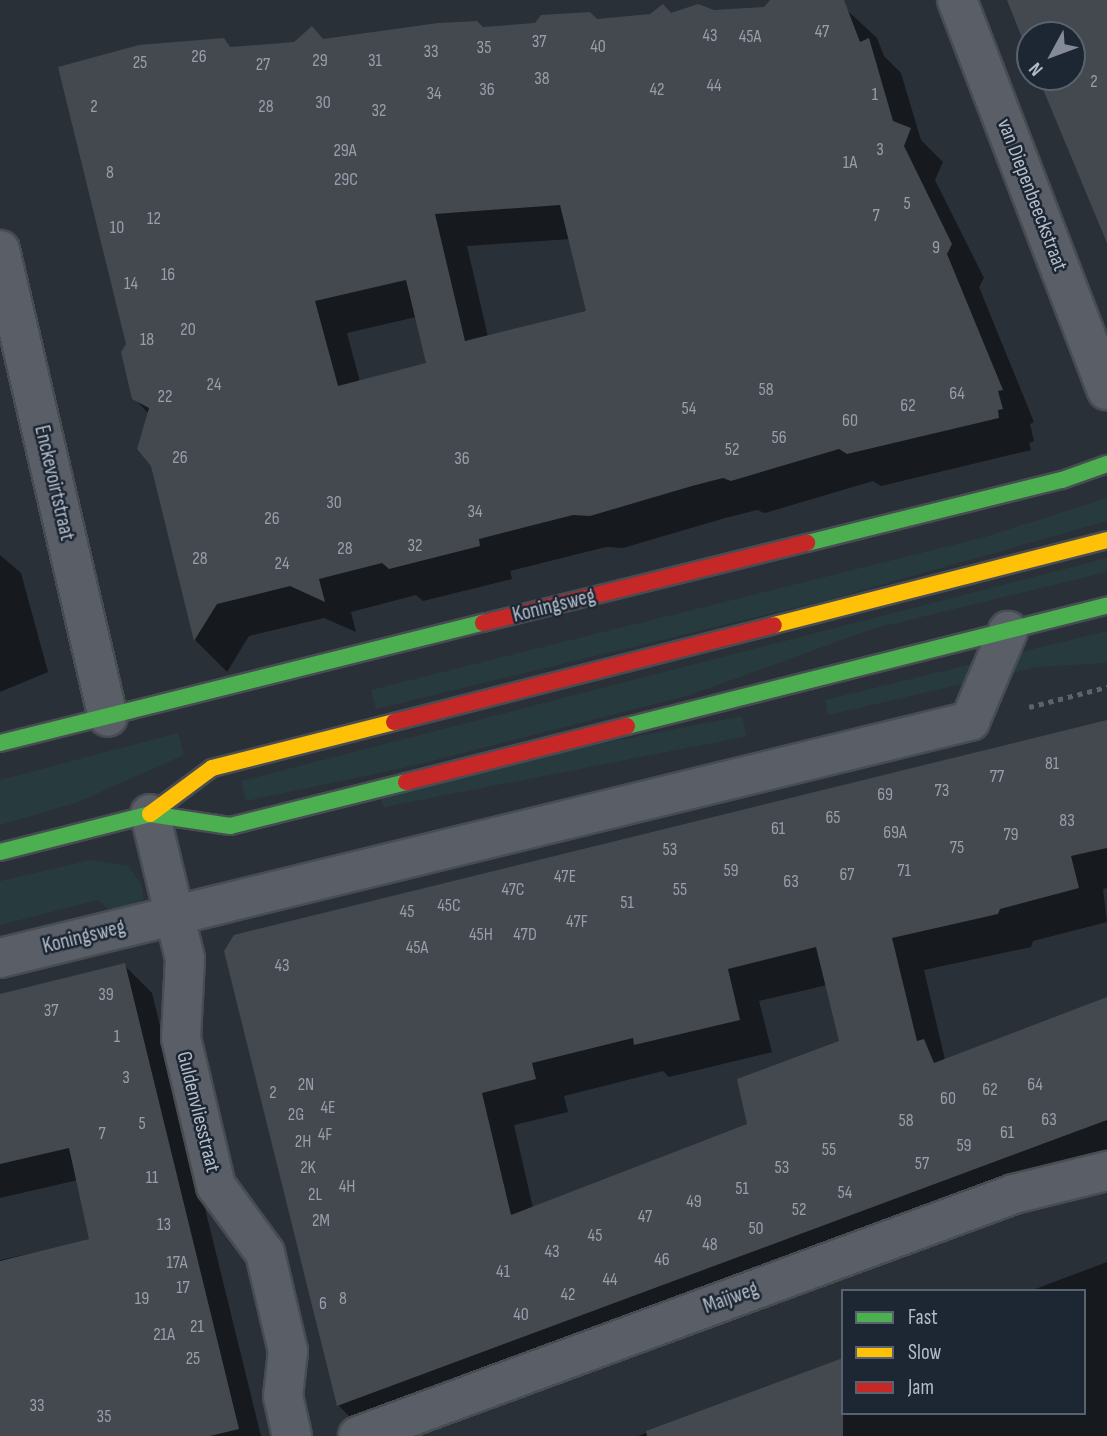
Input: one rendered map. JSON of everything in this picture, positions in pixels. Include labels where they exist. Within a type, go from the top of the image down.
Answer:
[{"type":"street","name":"van Diepenbeeckstraat","points":[[957,0],[1107,390]]},
{"type":"street","name":"Enckevoirtstraat","points":[[0,250],[108,717]]},
{"type":"street","name":"Koningsweg","points":[[0,743],[1062,480],[1107,464]]},
{"type":"street","points":[[150,814],[212,768],[1107,540]]},
{"type":"street","points":[[0,852],[150,814],[230,825],[1107,605]]},
{"type":"street","points":[[970,721],[1008,631]]},
{"type":"street","name":"Koningsweg","points":[[0,958],[970,721]]},
{"type":"street","name":"Guldenvliesstraat","points":[[150,814],[186,959],[181,1038],[216,1186],[265,1253],[288,1351],[283,1396],[292,1436]]},
{"type":"street","name":"Maijweg","points":[[358,1436],[1014,1194],[1107,1171]]},
{"type":"path","points":[[970,721],[1107,687]]},
{"type":"green space","points":[[1107,498],[1107,521],[831,599],[376,709],[371,690],[985,537]]},
{"type":"green space","points":[[1107,558],[1107,572],[872,629],[690,695],[412,766],[246,801],[241,781]]},
{"type":"green space","points":[[1107,631],[1107,663],[1037,667],[828,715],[825,700]]},
{"type":"green space","points":[[742,716],[746,737],[383,807],[379,787]]},
{"type":"green space","points":[[178,733],[184,755],[78,802],[0,825],[0,780]]},
{"type":"green space","points":[[91,860],[128,866],[141,883],[144,899],[138,908],[113,914],[98,900],[0,925],[0,881]]},
{"type":"building","points":[[770,0],[844,0],[860,42],[869,38],[893,121],[911,128],[904,146],[952,244],[947,254],[1003,390],[998,391],[1003,409],[998,410],[999,418],[847,454],[839,449],[731,481],[723,478],[590,516],[573,515],[479,539],[480,546],[389,569],[382,563],[319,579],[325,602],[290,586],[217,604],[194,641],[151,466],[137,449],[149,408],[132,399],[121,352],[126,344],[58,67],[139,45],[224,38],[230,47],[294,42],[312,26],[323,39],[438,23],[477,21],[483,27],[535,23],[541,15],[590,12],[597,19],[650,14],[663,4],[671,13],[698,4],[714,10],[764,7]],"holes":[[[560,205],[586,311],[465,341],[435,214]],[[406,280],[426,363],[338,386],[315,301]]]},
{"type":"building","points":[[1007,0],[1107,0],[1107,243],[1044,91],[1086,91],[1086,21],[1016,23]]},
{"type":"building","points":[[1107,720],[1107,848],[1071,856],[1079,888],[1000,909],[998,914],[892,938],[917,1041],[924,1039],[934,1063],[1107,997],[1107,1120],[337,1406],[224,951],[234,935]],"holes":[[[816,947],[839,1041],[737,1079],[747,1124],[511,1215],[482,1093],[536,1079],[532,1063],[633,1038],[634,1045],[740,1020],[728,969]]]},
{"type":"building","points":[[125,963],[239,1429],[210,1436],[0,1436],[0,1261],[89,1239],[69,1148],[0,1164],[0,994]]},
{"type":"building","points":[[841,1359],[843,1436],[647,1436],[646,1431]]},
{"type":"traffic: fast","points":[[807,543],[1062,480],[1107,464]]},
{"type":"traffic: fast","points":[[627,726],[1107,605]]},
{"type":"traffic: fast","points":[[0,743],[483,623]]},
{"type":"traffic: fast","points":[[0,852],[150,814],[230,826],[406,782]]},
{"type":"traffic: slow","points":[[774,625],[1107,540]]},
{"type":"traffic: slow","points":[[150,814],[212,768],[394,722]]},
{"type":"traffic: jam","points":[[483,623],[807,543]]},
{"type":"traffic: jam","points":[[394,722],[774,625]]},
{"type":"traffic: jam","points":[[406,782],[627,726]]}]
